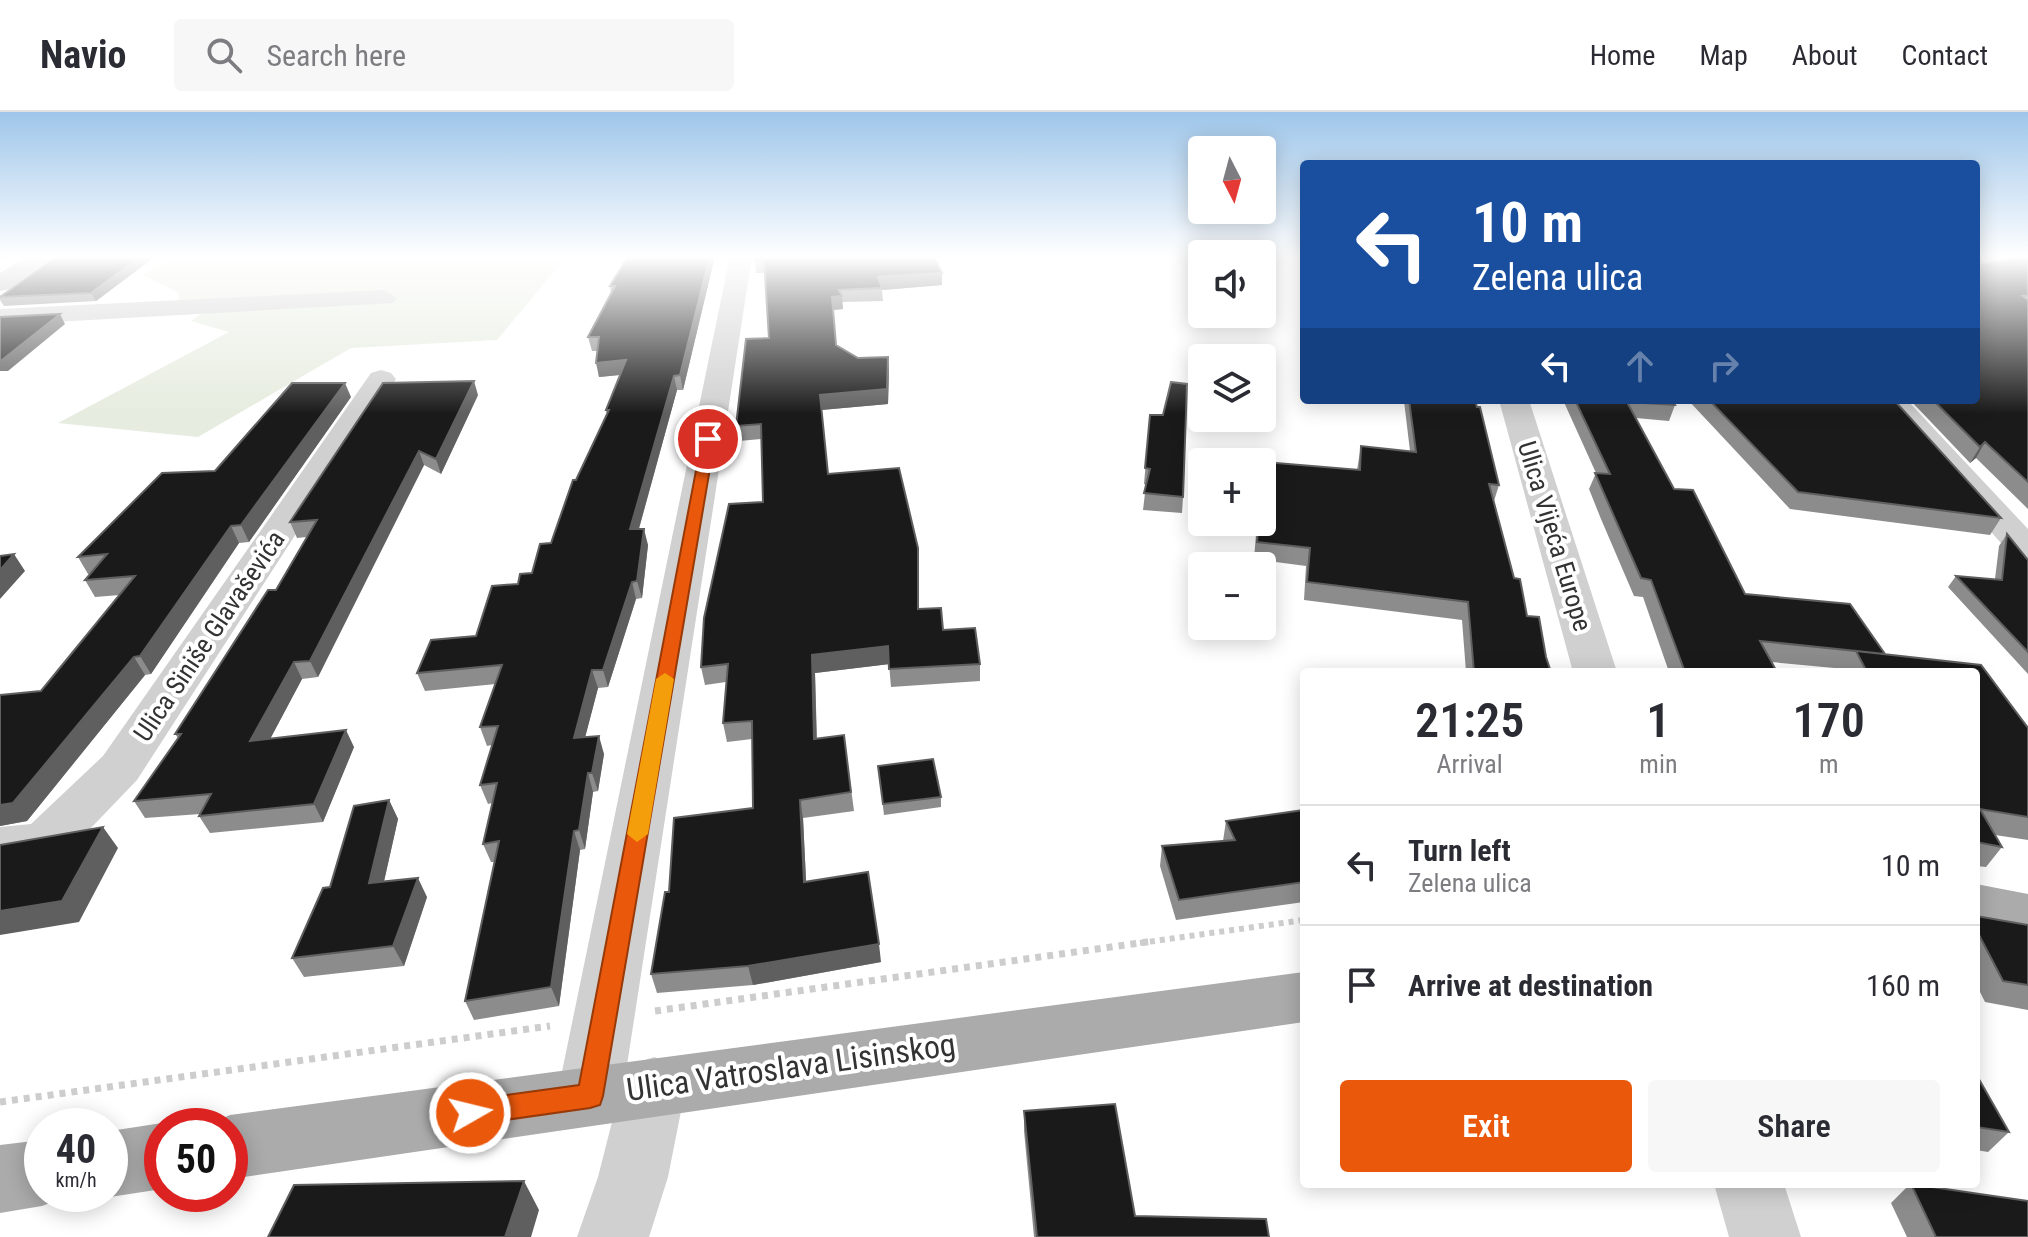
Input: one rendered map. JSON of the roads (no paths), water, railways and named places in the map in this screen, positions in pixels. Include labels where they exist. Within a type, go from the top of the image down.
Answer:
[{"type":"main road","points":[[1980,907],[2028,916]]},
{"type":"main road","name":"Ulica Vatroslava Lisinskog","points":[[248,1144],[1300,998]]},
{"type":"main road","points":[[0,1179],[24,1176]]},
{"type":"street","points":[[0,317],[172,308]]},
{"type":"street","points":[[613,1237],[633,1177],[622,1091],[734,308]]},
{"type":"street","name":"Ulica Siniše Glavaševića","points":[[0,846],[45,842],[120,768],[381,379]]},
{"type":"street","name":"Ulica Vijeća Europe","points":[[1515,404],[1594,668]]},
{"type":"street","points":[[1894,404],[2028,551]]},
{"type":"street","points":[[1750,1188],[1765,1237]]}]
